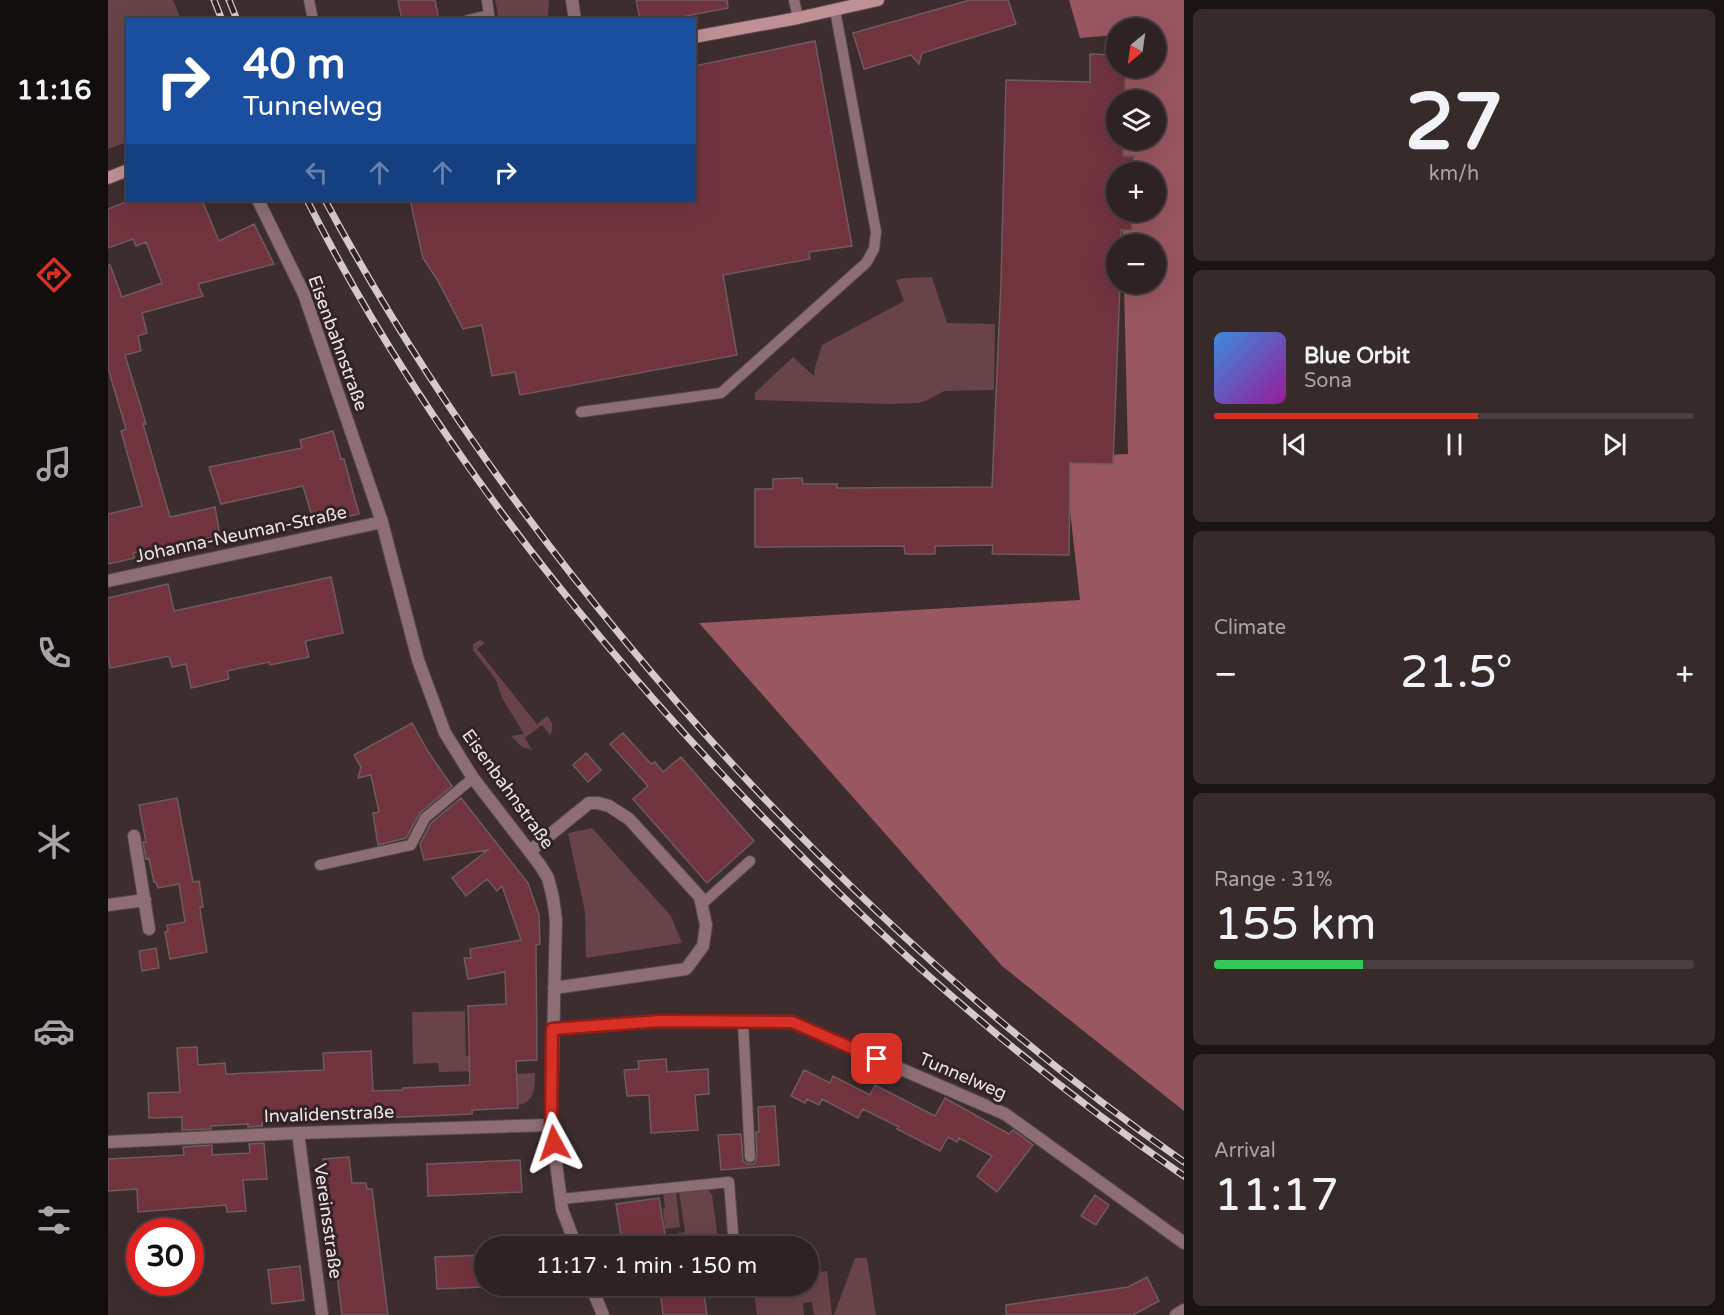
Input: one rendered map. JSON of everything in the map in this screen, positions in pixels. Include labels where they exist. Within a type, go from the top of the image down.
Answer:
[{"type":"main road","points":[[696,37],[798,18],[878,0]]},
{"type":"main road","points":[[108,178],[126,171]]},
{"type":"street","points":[[572,0],[575,18]]},
{"type":"street","name":"Eisenbahnstraße","points":[[258,201],[304,294],[382,522],[418,660],[446,733],[473,778],[530,851],[548,878],[554,898],[556,920],[551,1125],[562,1209],[572,1236]]},
{"type":"street","name":"Johanna-Neuman-Straße","points":[[108,581],[382,522]]},
{"type":"street","points":[[530,851],[590,803],[598,802],[609,806],[629,819],[700,897],[706,925],[703,946],[686,969],[554,988]]},
{"type":"street","points":[[134,836],[140,901],[149,929]]},
{"type":"street","points":[[108,905],[140,901]]},
{"type":"street","name":"Tunnelweg","points":[[552,1029],[660,1021],[792,1022],[1005,1114],[1184,1243]]},
{"type":"street","name":"Invalidenstraße","points":[[108,1142],[551,1125]]},
{"type":"street","name":"Vereinsstraße","points":[[298,1133],[322,1315]]},
{"type":"street","points":[[595,1296],[603,1315]]},
{"type":"street","points":[[1176,1315],[1184,1310]]},
{"type":"lane","points":[[309,0],[313,18]]},
{"type":"lane","points":[[476,18],[489,15],[487,0]]},
{"type":"lane","points":[[794,0],[798,18]]},
{"type":"lane","points":[[581,412],[721,393],[866,263],[874,249],[876,232],[835,10]]},
{"type":"lane","points":[[320,865],[411,845],[425,818],[473,778]]},
{"type":"lane","points":[[702,904],[750,861]]},
{"type":"lane","points":[[743,1022],[750,1157]]},
{"type":"lane","points":[[561,1199],[729,1182],[733,1236]]},
{"type":"shaded area","points":[[108,0],[173,0],[181,18],[126,18],[126,142],[108,149]]},
{"type":"shaded area","points":[[495,0],[549,0],[548,18],[499,18]]},
{"type":"shaded area","points":[[1069,0],[1184,0],[1184,1111],[1002,966],[699,623],[1080,600],[1064,457],[1128,454],[1124,294],[1166,294],[1166,234],[1123,234],[1122,222],[1166,222],[1166,162],[1121,162],[1120,150],[1166,150],[1166,90],[1119,90],[1118,78],[1166,78],[1166,18],[1106,18],[1106,36],[1080,38]]},
{"type":"shaded area","points":[[932,277],[947,323],[995,324],[994,390],[944,391],[919,403],[755,400],[755,393],[793,357],[814,376],[822,345],[904,301],[896,280]]},
{"type":"shaded area","points":[[480,640],[485,643],[477,649],[537,724],[547,716],[551,720],[550,735],[542,725],[525,738],[532,750],[522,747],[511,736],[524,734],[502,698],[496,680],[473,650],[473,644]]},
{"type":"shaded area","points":[[592,828],[671,916],[682,943],[586,958],[585,912],[568,833]]},
{"type":"shaded area","points":[[465,1011],[466,1056],[487,1056],[487,1071],[439,1072],[438,1063],[413,1064],[412,1012]]},
{"type":"shaded area","points":[[535,1073],[531,1098],[524,1104],[518,1105],[517,1077],[514,1074]]},
{"type":"shaded area","points":[[708,1189],[712,1195],[718,1236],[678,1236],[678,1233],[685,1232],[679,1192]]},
{"type":"shaded area","points":[[676,1191],[680,1227],[665,1229],[663,1192]]},
{"type":"shaded area","points":[[855,1258],[867,1258],[876,1315],[834,1315]]},
{"type":"shaded area","points":[[827,1271],[832,1315],[814,1315],[812,1302],[803,1303],[804,1315],[757,1315],[754,1296],[819,1296],[819,1272]]},
{"type":"building","points":[[398,0],[435,0],[439,18],[402,18]]},
{"type":"building","points":[[636,0],[727,0],[728,8],[676,18],[640,18]]},
{"type":"building","points":[[970,0],[1008,0],[1016,24],[922,53],[919,64],[911,55],[864,69],[853,33]]},
{"type":"building","points":[[815,41],[852,246],[809,252],[810,259],[723,275],[737,355],[520,395],[515,372],[492,376],[482,325],[463,329],[423,258],[410,201],[696,201],[696,66]]},
{"type":"building","points":[[1090,54],[1106,55],[1106,78],[1125,78],[1125,90],[1106,90],[1106,150],[1123,150],[1123,156],[1134,156],[1134,162],[1106,162],[1106,222],[1132,222],[1132,230],[1121,230],[1121,234],[1106,234],[1106,294],[1120,294],[1113,464],[1070,463],[1069,555],[992,554],[993,545],[935,546],[935,554],[905,554],[904,546],[755,547],[755,489],[773,489],[773,479],[802,478],[803,484],[837,484],[837,488],[992,487],[1001,281],[1006,80],[1090,82]]},
{"type":"building","points":[[128,201],[202,201],[219,241],[254,224],[274,264],[198,284],[203,296],[142,313],[147,333],[138,336],[141,351],[125,355],[170,517],[215,507],[220,536],[133,553],[135,558],[108,564],[108,514],[142,506],[121,431],[126,429],[108,368],[108,265],[110,265],[122,297],[162,283],[146,242],[136,246],[133,239],[108,248],[108,209]]},
{"type":"building","points":[[333,431],[341,459],[344,459],[359,514],[320,523],[311,513],[303,486],[221,504],[209,467],[302,448],[300,440]]},
{"type":"building","points":[[331,577],[343,633],[305,641],[309,657],[270,665],[269,662],[227,671],[229,679],[191,688],[186,664],[172,667],[169,656],[110,668],[108,598],[168,584],[174,611]]},
{"type":"building","points":[[412,723],[452,786],[420,813],[406,838],[378,845],[373,813],[379,812],[371,775],[358,778],[361,767],[354,755]]},
{"type":"building","points":[[623,733],[651,764],[655,762],[663,772],[681,757],[754,841],[707,883],[633,799],[648,786],[610,744]]},
{"type":"building","points":[[586,753],[601,770],[588,782],[573,765]]},
{"type":"building","points":[[177,798],[193,882],[199,881],[203,907],[200,907],[201,916],[207,952],[170,959],[165,932],[168,931],[167,925],[185,922],[179,884],[158,888],[154,882],[149,858],[146,859],[143,842],[146,842],[139,805]]},
{"type":"building","points":[[461,798],[528,883],[539,915],[540,944],[536,945],[537,1060],[516,1061],[518,1108],[472,1110],[472,1114],[262,1123],[262,1126],[248,1127],[248,1124],[182,1130],[182,1117],[149,1118],[148,1093],[180,1092],[177,1048],[197,1047],[198,1065],[225,1063],[226,1074],[324,1070],[323,1053],[371,1051],[373,1091],[470,1085],[468,1006],[506,1004],[505,972],[468,979],[464,958],[471,958],[470,949],[521,940],[502,886],[497,891],[487,879],[466,896],[452,878],[488,850],[424,860],[420,844],[431,823]]},
{"type":"building","points":[[156,948],[159,968],[142,971],[139,951]]},
{"type":"building","points":[[666,1059],[667,1072],[708,1069],[709,1094],[695,1095],[698,1130],[651,1133],[649,1095],[627,1096],[624,1070],[639,1069],[638,1061]]},
{"type":"building","points":[[804,1070],[830,1083],[833,1076],[870,1095],[875,1085],[935,1116],[945,1098],[1009,1134],[1013,1130],[1033,1145],[997,1192],[977,1176],[992,1156],[959,1138],[957,1142],[948,1137],[940,1151],[863,1109],[858,1118],[822,1099],[819,1105],[807,1099],[805,1103],[791,1096]]},
{"type":"building","points":[[775,1106],[779,1165],[721,1170],[718,1135],[741,1134],[743,1161],[747,1164],[754,1164],[757,1157],[756,1132],[759,1132],[758,1107]]},
{"type":"building","points":[[264,1143],[267,1179],[243,1180],[246,1211],[227,1212],[226,1205],[138,1212],[137,1189],[108,1191],[108,1159],[184,1155],[183,1147],[212,1145],[212,1155],[250,1153],[249,1144]]},
{"type":"building","points":[[349,1157],[352,1183],[366,1183],[367,1189],[372,1189],[388,1315],[342,1315],[323,1159]]},
{"type":"building","points":[[520,1160],[522,1192],[428,1196],[427,1164]]},
{"type":"building","points":[[1095,1195],[1109,1205],[1096,1225],[1081,1216]]},
{"type":"building","points":[[659,1198],[665,1236],[621,1236],[616,1204]]},
{"type":"building","points":[[474,1255],[474,1287],[437,1289],[435,1257]]},
{"type":"building","points":[[300,1266],[304,1300],[272,1304],[268,1270]]},
{"type":"building","points":[[1147,1277],[1159,1301],[1133,1315],[1006,1315],[1006,1305],[1128,1287]]},
{"type":"building","points":[[661,1296],[704,1296],[707,1315],[663,1315]]},
{"type":"railway","points":[[214,0],[221,18]]},
{"type":"railway","points":[[229,0],[236,18]]},
{"type":"railway","points":[[308,201],[352,284],[400,365],[452,444],[566,596],[690,740],[755,809],[855,909],[907,957],[1014,1049],[1126,1135],[1184,1176]]},
{"type":"railway","points":[[326,201],[391,316],[464,428],[584,590],[688,715],[819,854],[887,921],[958,985],[1031,1047],[1184,1162]]},
{"type":"route","points":[[554,1143],[551,1125],[552,1029],[660,1021],[792,1022],[877,1059]]}]
